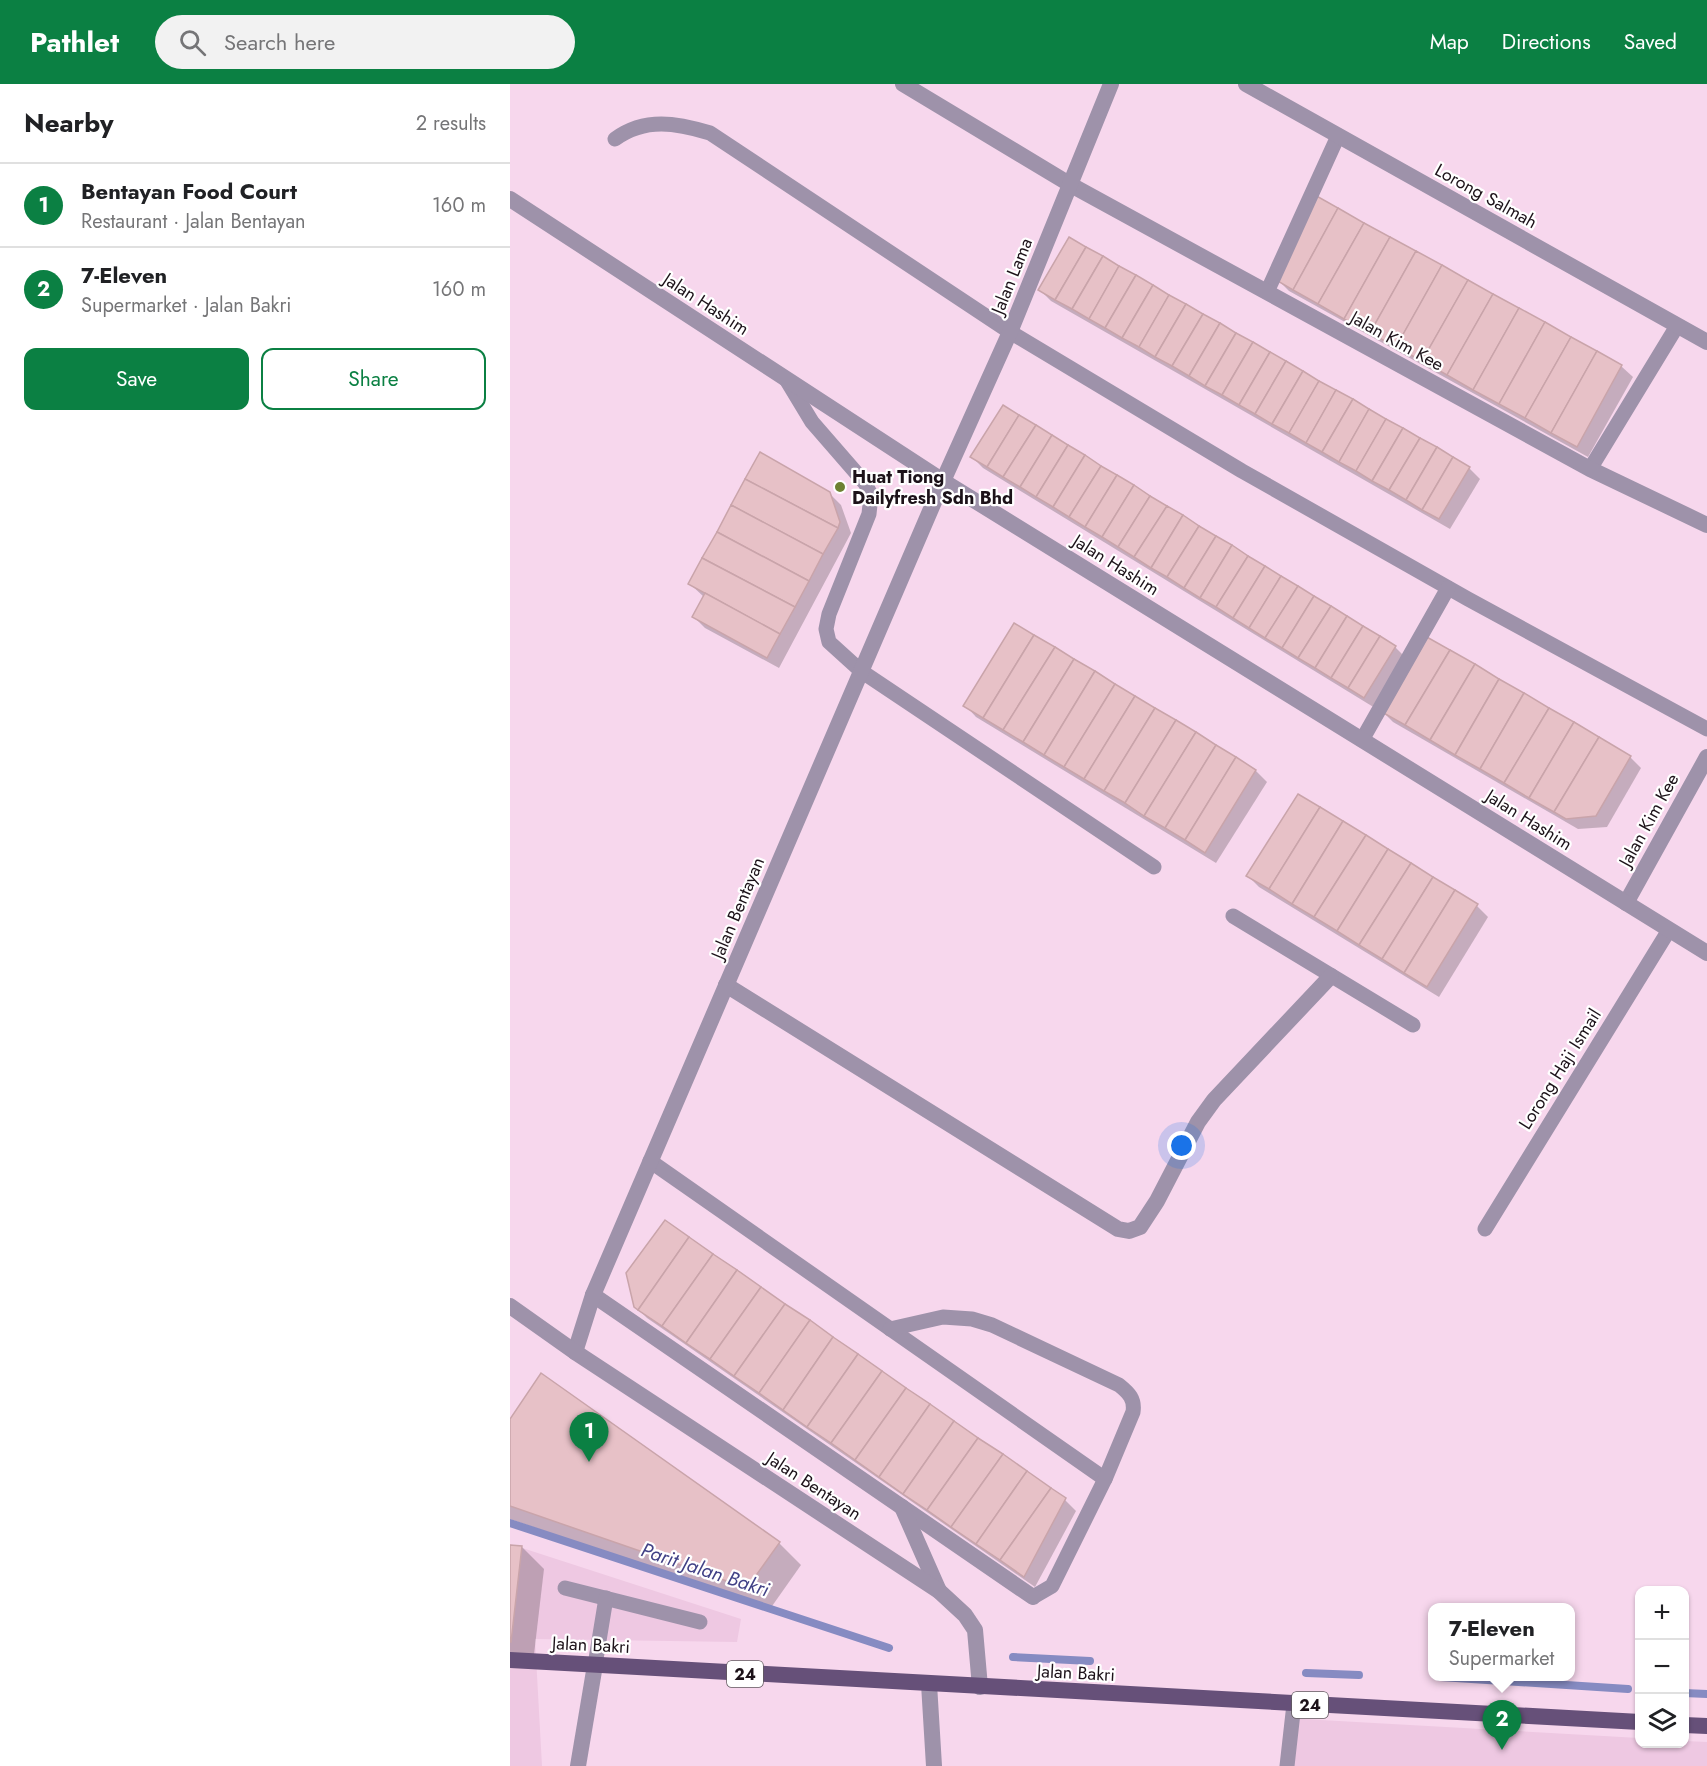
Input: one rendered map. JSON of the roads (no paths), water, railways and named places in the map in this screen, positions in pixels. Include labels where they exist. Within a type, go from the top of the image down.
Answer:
[{"type":"main road","name":"Jalan Bakri","points":[[510,1660],[1635,1722]]},
{"type":"main road","points":[[1689,1725],[1707,1726]]},
{"type":"street","name":"Jalan Kim Kee","points":[[903,84],[1071,185],[1590,469],[1707,525]]},
{"type":"street","name":"Jalan Lama","points":[[942,481],[1010,332],[1111,84]]},
{"type":"street","name":"Lorong Salmah","points":[[1246,84],[1707,342]]},
{"type":"street","name":"Jalan Hashim","points":[[510,200],[942,481],[1707,953]]},
{"type":"street","name":"Jalan Bentayan","points":[[575,1352],[593,1295],[942,481]]},
{"type":"street","name":"Jalan Kim Kee","points":[[1626,903],[1707,757]]},
{"type":"street","points":[[726,985],[1118,1229],[1129,1231],[1140,1227],[1157,1202],[1198,1122],[1214,1100],[1331,976]]},
{"type":"street","points":[[593,1295],[1033,1597]]},
{"type":"street","name":"Jalan Bentayan","points":[[510,1306],[575,1352],[939,1591],[965,1615],[975,1630],[980,1687]]},
{"type":"street","points":[[901,1506],[939,1591]]},
{"type":"street","points":[[578,1766],[595,1665]]},
{"type":"street","points":[[929,1684],[934,1766]]},
{"type":"lane","points":[[615,139],[628,130],[656,124],[681,124],[710,133],[1010,332],[1242,471],[1448,588],[1707,729]]},
{"type":"lane","points":[[1267,292],[1338,136]]},
{"type":"lane","points":[[1590,469],[1677,326]]},
{"type":"lane","points":[[786,379],[812,422],[866,483],[871,495],[869,513],[829,614],[826,629],[829,642],[861,671],[1154,867]]},
{"type":"lane","points":[[1362,740],[1448,588]]},
{"type":"lane","points":[[1233,916],[1413,1025]]},
{"type":"lane","name":"Lorong Haji Ismail","points":[[1485,1229],[1669,930]]},
{"type":"lane","points":[[650,1161],[1105,1479]]},
{"type":"lane","points":[[890,1329],[944,1317],[972,1319],[992,1324],[1119,1385],[1129,1394],[1134,1404],[1134,1412],[1105,1479],[1052,1586],[1033,1597]]},
{"type":"lane","points":[[565,1588],[699,1622]]},
{"type":"lane","points":[[595,1665],[606,1598]]},
{"type":"lane","points":[[1287,1766],[1294,1704]]},
{"type":"waterway","name":"Parit Jalan Bakri","points":[[510,1523],[889,1648]]},
{"type":"waterway","name":"Parit Jalan Bakri","points":[[1013,1657],[1090,1661]]},
{"type":"waterway","name":"Parit Jalan Bakri","points":[[1306,1673],[1359,1675]]},
{"type":"waterway","name":"Parit Jalan Bakri","points":[[1503,1681],[1628,1689]]},
{"type":"waterway","name":"Parit Jalan Bakri","points":[[1689,1693],[1707,1694]]},
{"type":"place","name":"Huat Tiong Dailyfresh Sdn Bhd","points":[[840,487]]},
{"type":"place","name":"Bentayan Food Court","points":[[589,1462]]},
{"type":"place","name":"7-Eleven","points":[[1502,1750]]}]
